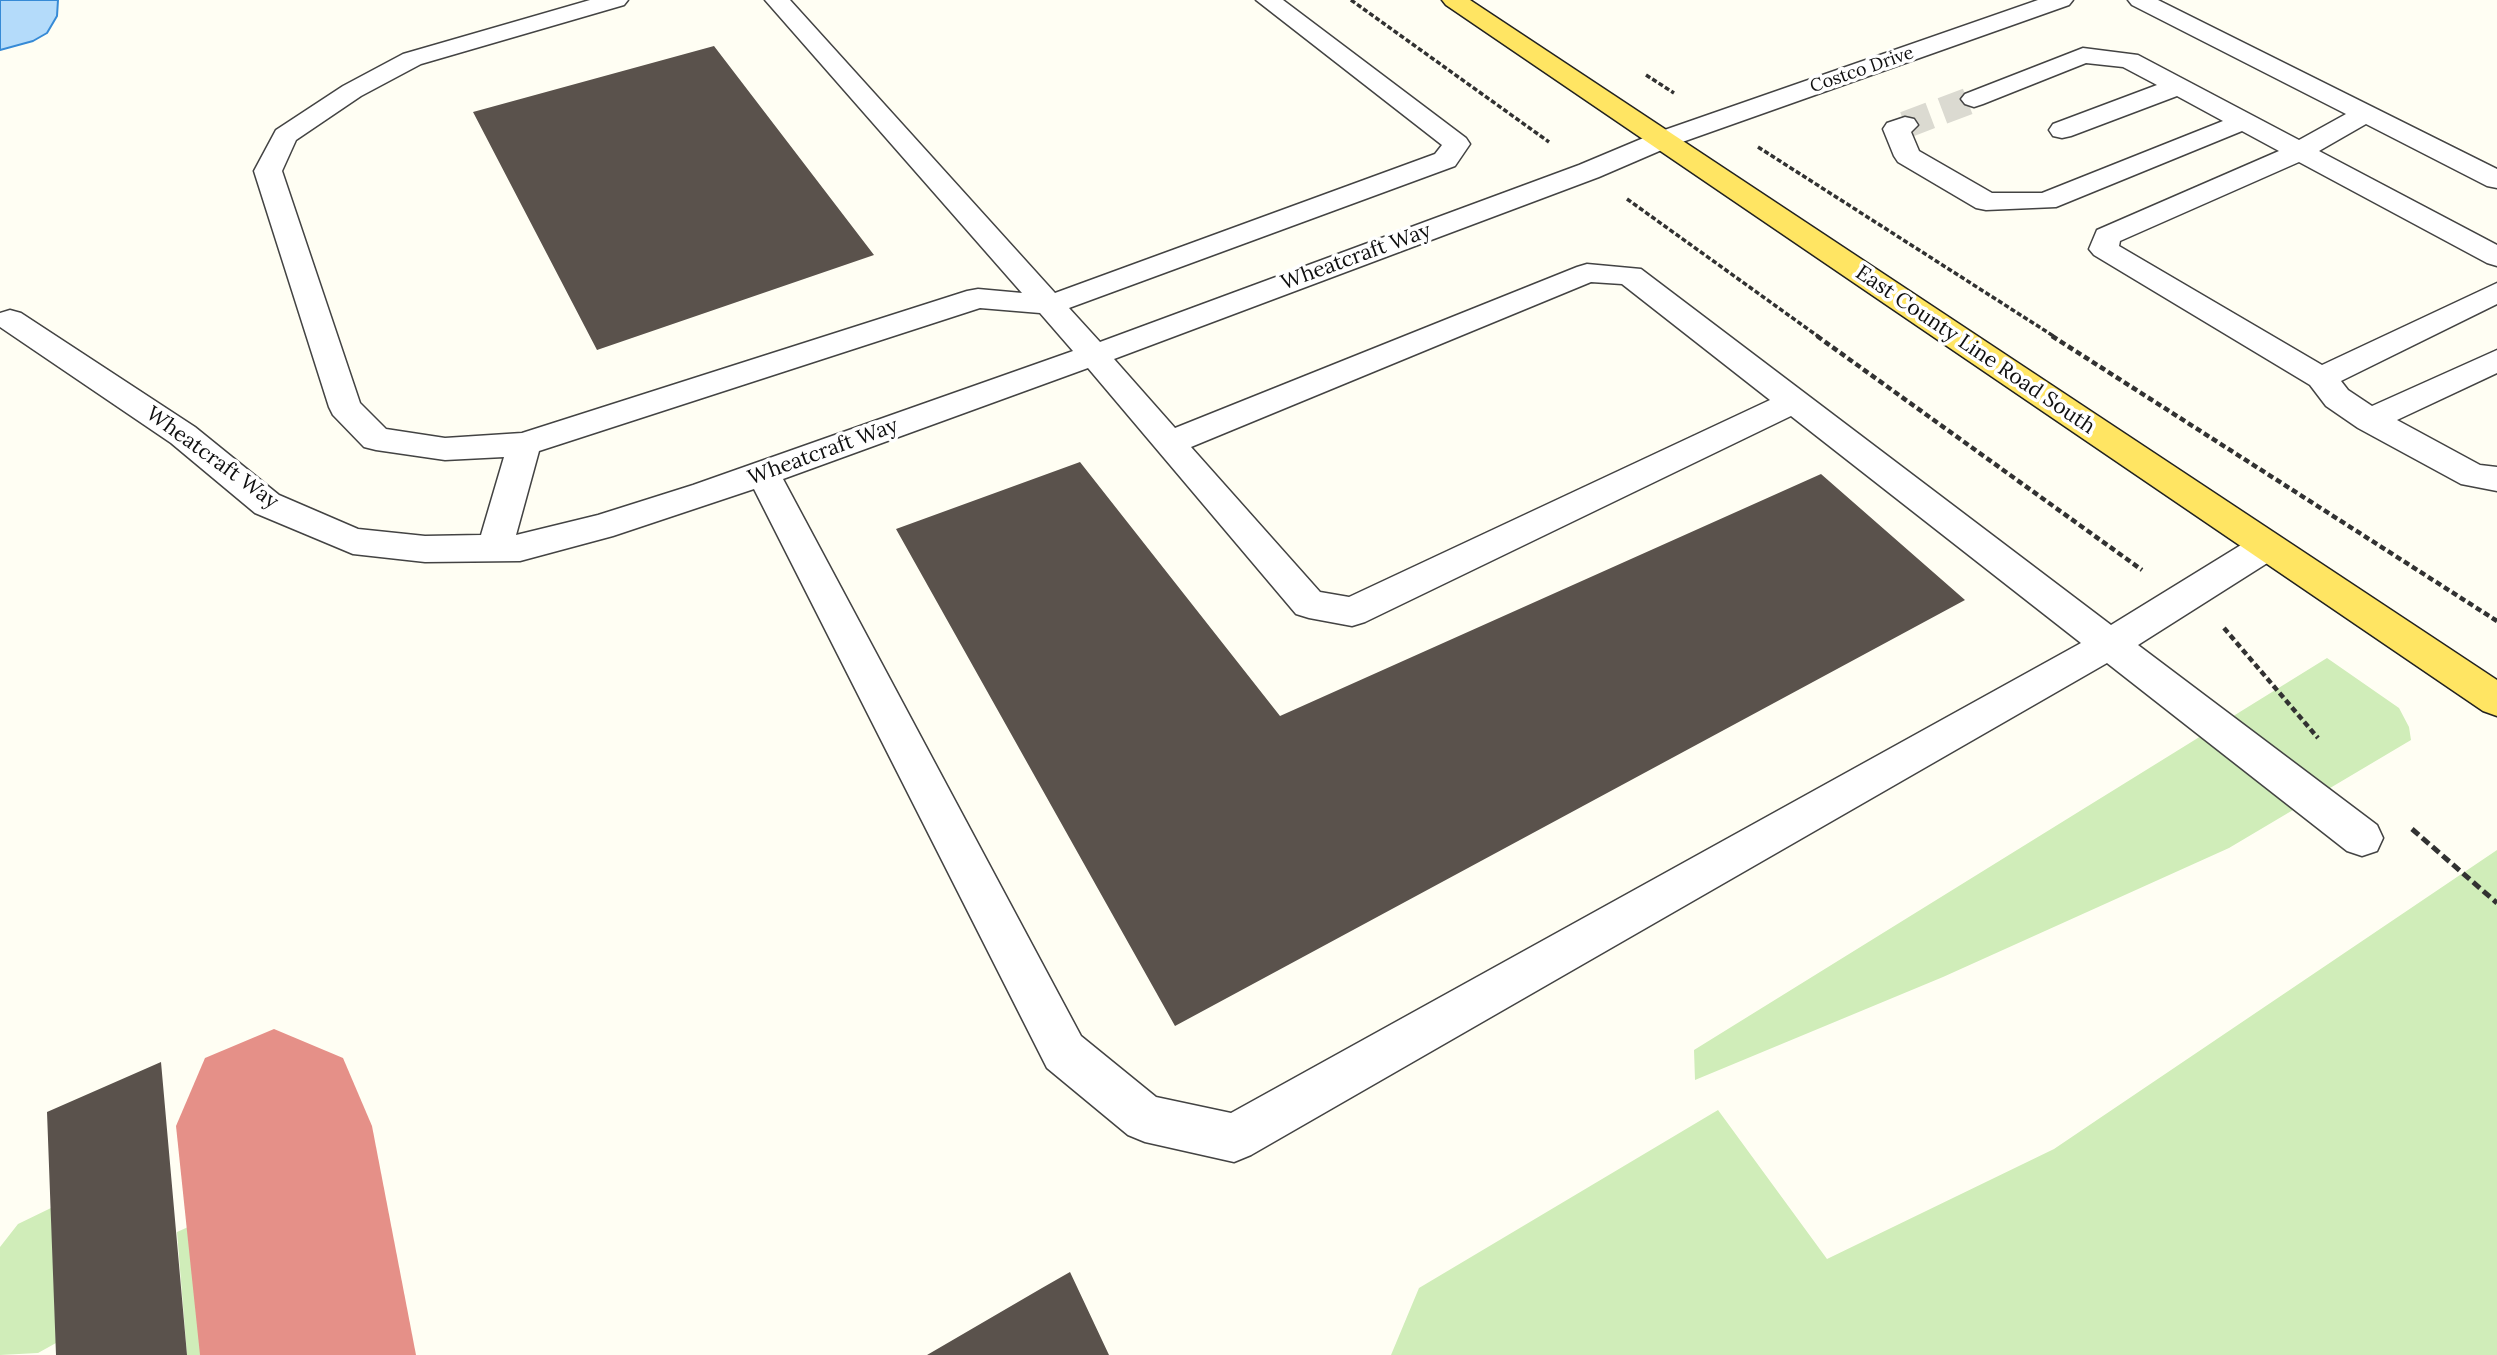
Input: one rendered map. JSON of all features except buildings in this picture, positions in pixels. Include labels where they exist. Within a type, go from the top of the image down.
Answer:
[{"type":"main road","name":"East County Line Road South","points":[[1454,0],[2497,701]]},
{"type":"lane","points":[[616,0],[412,59],[352,91],[285,136],[268,171],[345,407],[376,439],[445,449],[524,444],[978,298],[1050,305],[1446,160],[1457,144],[1268,0]]},
{"type":"lane","points":[[777,0],[1050,305],[1309,604],[1352,612],[1794,402]]},
{"type":"lane","name":"Costco Drive","points":[[1662,140],[2061,0]]},
{"type":"lane","points":[[2140,0],[2497,180]]},
{"type":"lane","points":[[1974,99],[2083,54],[2129,60],[2497,257]]},
{"type":"lane","points":[[2062,130],[2179,86]]},
{"type":"lane","points":[[2365,113],[2301,150],[2106,236],[2104,249],[2320,378],[2337,398],[2370,420],[2473,476],[2497,479]]},
{"type":"lane","points":[[1905,125],[1896,129],[1908,156],[1986,202],[2046,201],[2245,121]]},
{"type":"lane","name":"Wheatcraft Way","points":[[10,320],[183,435],[268,504],[354,541],[425,549],[520,548],[601,527],[762,474],[1094,355],[1589,171],[1662,140]]},
{"type":"lane","points":[[1169,443],[1587,273],[1630,275],[2362,838]]},
{"type":"lane","points":[[2320,378],[2497,292]]},
{"type":"lane","points":[[2370,420],[2497,360]]},
{"type":"lane","points":[[495,548],[524,444]]},
{"type":"lane","points":[[762,474],[1064,1052],[1145,1118],[1234,1138],[2110,644],[2267,546]]},
{"type":"path","points":[[1351,0],[2228,630],[2323,745]]},
{"type":"path","points":[[1641,72],[2497,621]]},
{"type":"path","points":[[2407,825],[2497,903]]},
{"type":"green space","points":[[2327,658],[2399,708],[2409,727],[2411,740],[2229,848],[1943,977],[1695,1080],[1694,1050]]},
{"type":"green space","points":[[2497,850],[2497,1355],[1391,1355],[1419,1288],[1718,1110],[1827,1259],[2054,1149]]},
{"type":"green space","points":[[51,1208],[56,1343],[38,1353],[0,1355],[0,1247],[18,1224]]},
{"type":"green space","points":[[231,1212],[243,1215],[248,1231],[258,1332],[234,1355],[187,1355],[177,1232],[206,1219]]},
{"type":"water","points":[[0,0],[58,0],[57,16],[47,33],[33,41],[0,50]]},
{"type":"taxiway","points":[[274,1126],[308,1355]]},
{"type":"tunnel","points":[[1905,125],[1974,99]]}]
